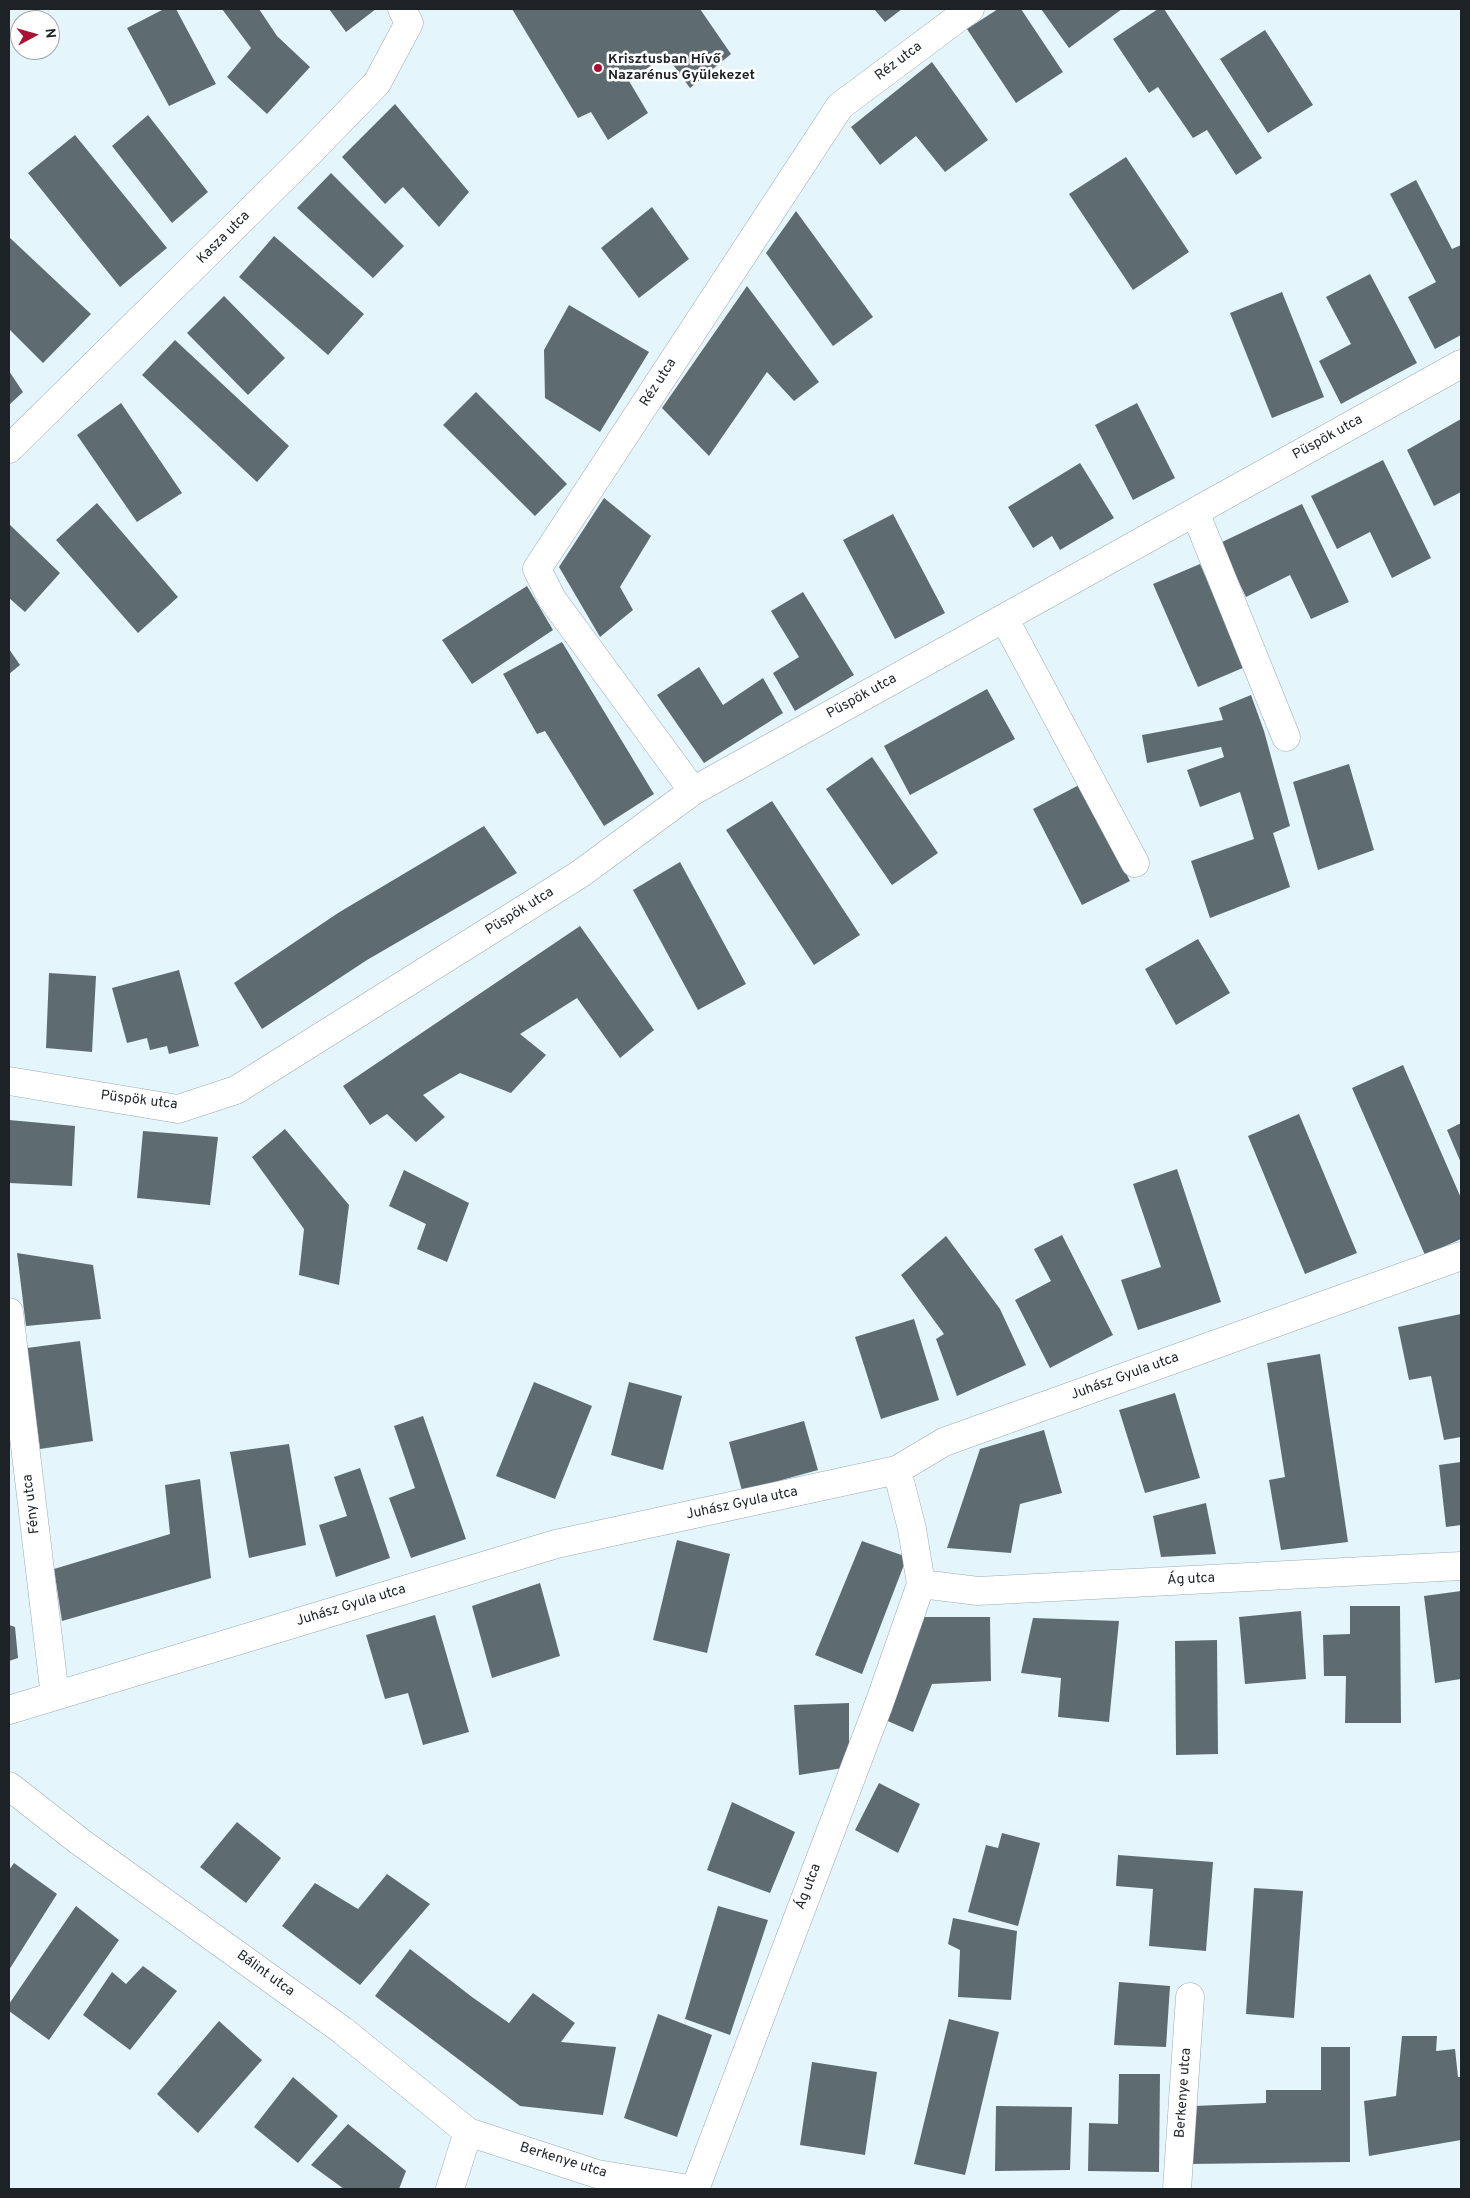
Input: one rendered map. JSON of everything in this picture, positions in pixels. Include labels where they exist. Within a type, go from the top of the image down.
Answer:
[{"type":"street","name":"Kasza utca","points":[[9,449],[312,150],[377,83],[409,23],[402,9]]},
{"type":"street","name":"Réz utca","points":[[693,791],[552,599],[537,568],[840,106],[970,9]]},
{"type":"street","name":"Püspök utca","points":[[9,1081],[178,1109],[236,1090],[580,874],[693,791],[1461,364]]},
{"type":"street","points":[[1195,512],[1286,737]]},
{"type":"street","points":[[1004,618],[1135,863]]},
{"type":"street","name":"Juhász Gyula utca","points":[[9,1710],[556,1544],[897,1470],[944,1442],[1461,1256]]},
{"type":"street","name":"Fény utca","points":[[9,1312],[55,1696]]},
{"type":"street","name":"Ág utca","points":[[695,2189],[875,1713],[921,1584],[912,1529],[897,1470]]},
{"type":"street","name":"Ág utca","points":[[921,1584],[978,1591],[1461,1566]]},
{"type":"street","name":"Bálint utca","points":[[9,1786],[79,1840],[342,2030],[468,2132]]},
{"type":"street","name":"Berkenye utca","points":[[1178,2189],[1190,1997]]},
{"type":"street","points":[[450,2189],[468,2132]]},
{"type":"street","name":"Berkenye utca","points":[[468,2132],[597,2174],[689,2189]]},
{"type":"building","points":[[164,9],[176,9],[216,84],[169,106],[127,28]]},
{"type":"building","points":[[222,9],[259,9],[277,36],[310,67],[267,114],[227,77],[251,48]]},
{"type":"building","points":[[329,9],[376,9],[346,32]]},
{"type":"building","name":"Krisztusban Hívő Nazarénus Gyülekezet","points":[[512,9],[700,9],[731,54],[690,88],[666,55],[629,81],[648,113],[608,140],[591,112],[578,118]]},
{"type":"building","points":[[874,9],[902,9],[885,22]]},
{"type":"building","points":[[998,9],[1021,9],[1063,72],[1016,103],[967,29]]},
{"type":"building","points":[[1041,9],[1122,9],[1069,48]]},
{"type":"building","points":[[1158,9],[1164,9],[1262,158],[1236,175],[1207,130],[1193,138],[1158,87],[1149,93],[1113,39]]},
{"type":"building","points":[[1265,30],[1313,105],[1268,133],[1220,59]]},
{"type":"building","points":[[932,62],[988,140],[945,172],[916,136],[880,165],[851,127]]},
{"type":"building","points":[[395,104],[469,192],[439,227],[403,187],[385,204],[342,157]]},
{"type":"building","points":[[148,115],[208,192],[172,223],[112,146]]},
{"type":"building","points":[[75,135],[167,248],[120,287],[28,173]]},
{"type":"building","points":[[1126,157],[1189,252],[1133,290],[1069,194]]},
{"type":"building","points":[[331,173],[404,246],[373,278],[297,208]]},
{"type":"building","points":[[1416,180],[1452,249],[1461,245],[1461,335],[1435,349],[1408,297],[1436,282],[1390,194]]},
{"type":"building","points":[[652,207],[689,259],[639,298],[601,248]]},
{"type":"building","points":[[796,211],[873,317],[833,346],[766,253]]},
{"type":"building","points":[[274,236],[364,314],[328,355],[239,277]]},
{"type":"building","points":[[9,237],[91,314],[43,363],[9,329]]},
{"type":"building","points":[[1370,274],[1417,363],[1341,404],[1319,361],[1351,344],[1326,297]]},
{"type":"building","points":[[747,286],[819,382],[794,401],[767,372],[709,456],[662,408]]},
{"type":"building","points":[[1282,292],[1324,397],[1272,418],[1230,313]]},
{"type":"building","points":[[224,296],[285,358],[248,395],[187,333]]},
{"type":"building","points":[[569,305],[649,352],[600,432],[545,398],[544,350]]},
{"type":"building","points":[[175,340],[289,446],[257,482],[142,375]]},
{"type":"building","points":[[9,371],[23,392],[9,405]]},
{"type":"building","points":[[476,392],[567,484],[535,516],[443,425]]},
{"type":"building","points":[[121,403],[182,493],[137,522],[77,435]]},
{"type":"building","points":[[1137,403],[1175,478],[1133,500],[1095,425]]},
{"type":"building","points":[[1461,419],[1461,492],[1434,506],[1407,450]]},
{"type":"building","points":[[1383,460],[1431,558],[1392,578],[1370,532],[1337,549],[1311,496]]},
{"type":"building","points":[[1080,463],[1114,518],[1060,550],[1052,536],[1033,548],[1008,507]]},
{"type":"building","points":[[604,498],[651,536],[620,587],[633,610],[600,637],[559,567]]},
{"type":"building","points":[[97,503],[178,597],[138,633],[56,540]]},
{"type":"building","points":[[1302,504],[1349,602],[1311,619],[1290,575],[1246,597],[1220,543]]},
{"type":"building","points":[[893,514],[945,613],[895,639],[843,540]]},
{"type":"building","points":[[9,524],[60,573],[25,612],[9,598]]},
{"type":"building","points":[[1200,564],[1245,667],[1198,687],[1153,584]]},
{"type":"building","points":[[527,586],[553,630],[472,684],[442,640]]},
{"type":"building","points":[[803,592],[854,675],[795,711],[773,673],[799,657],[771,611]]},
{"type":"building","points":[[562,642],[654,794],[604,826],[545,731],[537,734],[503,674]]},
{"type":"building","points":[[9,649],[20,665],[9,674]]},
{"type":"building","points":[[699,667],[723,705],[763,678],[783,713],[704,763],[657,695]]},
{"type":"building","points":[[987,689],[1015,739],[910,795],[884,746]]},
{"type":"building","points":[[1251,695],[1264,731],[1290,826],[1273,833],[1290,887],[1210,918],[1191,861],[1254,839],[1240,792],[1200,807],[1187,770],[1224,757],[1221,747],[1147,763],[1142,735],[1223,720],[1219,708]]},
{"type":"building","points":[[872,757],[938,853],[892,885],[826,789]]},
{"type":"building","points":[[1349,764],[1374,850],[1318,870],[1293,782]]},
{"type":"building","points":[[1081,784],[1130,881],[1082,905],[1033,809]]},
{"type":"building","points":[[772,801],[860,935],[814,965],[726,830]]},
{"type":"building","points":[[484,826],[517,873],[367,960],[262,1029],[234,983],[338,913]]},
{"type":"building","points":[[680,862],[746,984],[698,1010],[633,890]]},
{"type":"building","points":[[580,926],[654,1030],[620,1058],[577,998],[520,1034],[546,1055],[511,1093],[460,1073],[423,1095],[445,1117],[416,1142],[387,1114],[370,1125],[343,1086]]},
{"type":"building","points":[[1198,939],[1230,993],[1176,1025],[1145,969]]},
{"type":"building","points":[[179,970],[199,1046],[169,1054],[167,1046],[150,1050],[147,1038],[127,1043],[112,988]]},
{"type":"building","points":[[49,973],[96,976],[92,1052],[46,1048]]},
{"type":"building","points":[[1403,1065],[1461,1198],[1461,1239],[1425,1255],[1352,1088]]},
{"type":"building","points":[[1299,1114],[1357,1253],[1305,1274],[1248,1136]]},
{"type":"building","points":[[9,1120],[75,1126],[72,1186],[9,1183]]},
{"type":"building","points":[[1461,1123],[1461,1163],[1447,1130]]},
{"type":"building","points":[[285,1129],[349,1205],[339,1285],[299,1275],[304,1229],[252,1157]]},
{"type":"building","points":[[143,1131],[218,1137],[210,1205],[137,1198]]},
{"type":"building","points":[[1177,1169],[1221,1302],[1138,1330],[1121,1280],[1161,1267],[1133,1184]]},
{"type":"building","points":[[404,1170],[469,1203],[447,1262],[417,1249],[426,1224],[389,1206]]},
{"type":"building","points":[[1062,1235],[1113,1335],[1050,1368],[1015,1300],[1051,1281],[1034,1249]]},
{"type":"building","points":[[946,1236],[1000,1309],[1026,1365],[957,1396],[936,1339],[944,1334],[901,1275]]},
{"type":"building","points":[[17,1253],[93,1265],[101,1319],[26,1326]]},
{"type":"building","points":[[1461,1314],[1461,1437],[1444,1440],[1431,1376],[1409,1380],[1398,1327]]},
{"type":"building","points":[[914,1319],[939,1400],[881,1419],[855,1337]]},
{"type":"building","points":[[80,1341],[93,1441],[40,1449],[27,1348]]},
{"type":"building","points":[[1320,1354],[1348,1542],[1281,1550],[1269,1480],[1285,1477],[1267,1363]]},
{"type":"building","points":[[534,1382],[592,1406],[555,1499],[496,1476]]},
{"type":"building","points":[[629,1382],[682,1396],[663,1470],[611,1455]]},
{"type":"building","points":[[1175,1393],[1200,1478],[1145,1493],[1119,1410]]},
{"type":"building","points":[[423,1416],[466,1539],[411,1558],[389,1498],[415,1488],[394,1426]]},
{"type":"building","points":[[804,1421],[818,1470],[742,1491],[729,1442]]},
{"type":"building","points":[[1044,1430],[1062,1493],[1020,1504],[1011,1553],[947,1548],[980,1449]]},
{"type":"building","points":[[289,1444],[306,1545],[249,1558],[230,1452]]},
{"type":"building","points":[[1461,1462],[1461,1525],[1446,1527],[1439,1465]]},
{"type":"building","points":[[360,1468],[390,1558],[336,1577],[319,1525],[347,1516],[334,1477]]},
{"type":"building","points":[[200,1479],[211,1578],[62,1621],[54,1569],[170,1534],[165,1485]]},
{"type":"building","points":[[1206,1503],[1216,1554],[1161,1557],[1153,1516]]},
{"type":"building","points":[[677,1540],[730,1554],[707,1653],[653,1640]]},
{"type":"building","points":[[862,1541],[907,1557],[862,1674],[815,1655]]},
{"type":"building","points":[[540,1583],[560,1656],[492,1678],[472,1606]]},
{"type":"building","points":[[1461,1591],[1461,1679],[1435,1683],[1424,1596]]},
{"type":"building","points":[[1350,1606],[1400,1606],[1401,1723],[1345,1723],[1346,1676],[1324,1676],[1323,1635],[1350,1634]]},
{"type":"building","points":[[1301,1611],[1306,1679],[1245,1684],[1239,1617]]},
{"type":"building","points":[[435,1615],[469,1732],[423,1745],[408,1693],[385,1699],[366,1635]]},
{"type":"building","points":[[924,1617],[990,1617],[991,1681],[932,1684],[913,1732],[883,1719]]},
{"type":"building","points":[[1033,1618],[1119,1621],[1109,1722],[1058,1717],[1061,1678],[1021,1673]]},
{"type":"building","points":[[9,1625],[15,1627],[18,1658],[9,1661]]},
{"type":"building","points":[[1217,1640],[1218,1754],[1176,1755],[1175,1641]]},
{"type":"building","points":[[849,1703],[849,1767],[799,1775],[794,1705]]},
{"type":"building","points":[[879,1783],[920,1804],[898,1853],[855,1830]]},
{"type":"building","points":[[732,1802],[795,1832],[770,1893],[707,1870]]},
{"type":"building","points":[[237,1822],[281,1858],[246,1903],[200,1867]]},
{"type":"building","points":[[1002,1833],[1040,1843],[1018,1926],[968,1912],[986,1845],[998,1848]]},
{"type":"building","points":[[1118,1855],[1213,1862],[1206,1951],[1149,1946],[1153,1889],[1116,1886]]},
{"type":"building","points":[[14,1863],[57,1894],[9,1970],[9,1870]]},
{"type":"building","points":[[387,1874],[430,1904],[360,1985],[282,1926],[315,1883],[358,1909]]},
{"type":"building","points":[[1254,1888],[1303,1891],[1294,2018],[1246,2014]]},
{"type":"building","points":[[76,1906],[119,1940],[49,2040],[9,2011],[9,2004]]},
{"type":"building","points":[[718,1906],[768,1920],[730,2035],[685,2019]]},
{"type":"building","points":[[953,1918],[1017,1931],[1011,2000],[958,1997],[960,1950],[948,1944]]},
{"type":"building","points":[[410,1949],[509,2023],[533,1993],[575,2023],[561,2042],[616,2047],[603,2115],[520,2106],[375,1996]]},
{"type":"building","points":[[143,1966],[177,1991],[130,2050],[83,2015],[112,1972],[126,1984]]},
{"type":"building","points":[[1119,1982],[1170,1986],[1166,2047],[1114,2045]]},
{"type":"building","points":[[658,2014],[712,2035],[677,2137],[624,2118]]},
{"type":"building","points":[[949,2019],[999,2032],[965,2175],[914,2164]]},
{"type":"building","points":[[219,2021],[262,2060],[198,2133],[157,2094]]},
{"type":"building","points":[[1402,2036],[1437,2036],[1436,2051],[1455,2049],[1458,2077],[1461,2077],[1461,2140],[1369,2156],[1364,2101],[1396,2096]]},
{"type":"building","points":[[1321,2047],[1350,2047],[1350,2162],[1188,2164],[1194,2106],[1266,2103],[1266,2090],[1321,2090]]},
{"type":"building","points":[[812,2062],[877,2072],[865,2155],[800,2145]]},
{"type":"building","points":[[1119,2074],[1160,2074],[1159,2172],[1088,2171],[1089,2123],[1118,2124]]},
{"type":"building","points":[[293,2077],[338,2116],[298,2163],[254,2127]]},
{"type":"building","points":[[996,2106],[1072,2107],[1070,2170],[995,2171]]},
{"type":"building","points":[[348,2124],[406,2171],[399,2189],[344,2189],[311,2165]]},
{"type":"place","name":"Krisztusban Hívő Nazarénus Gyülekezet","points":[[598,68]]}]
